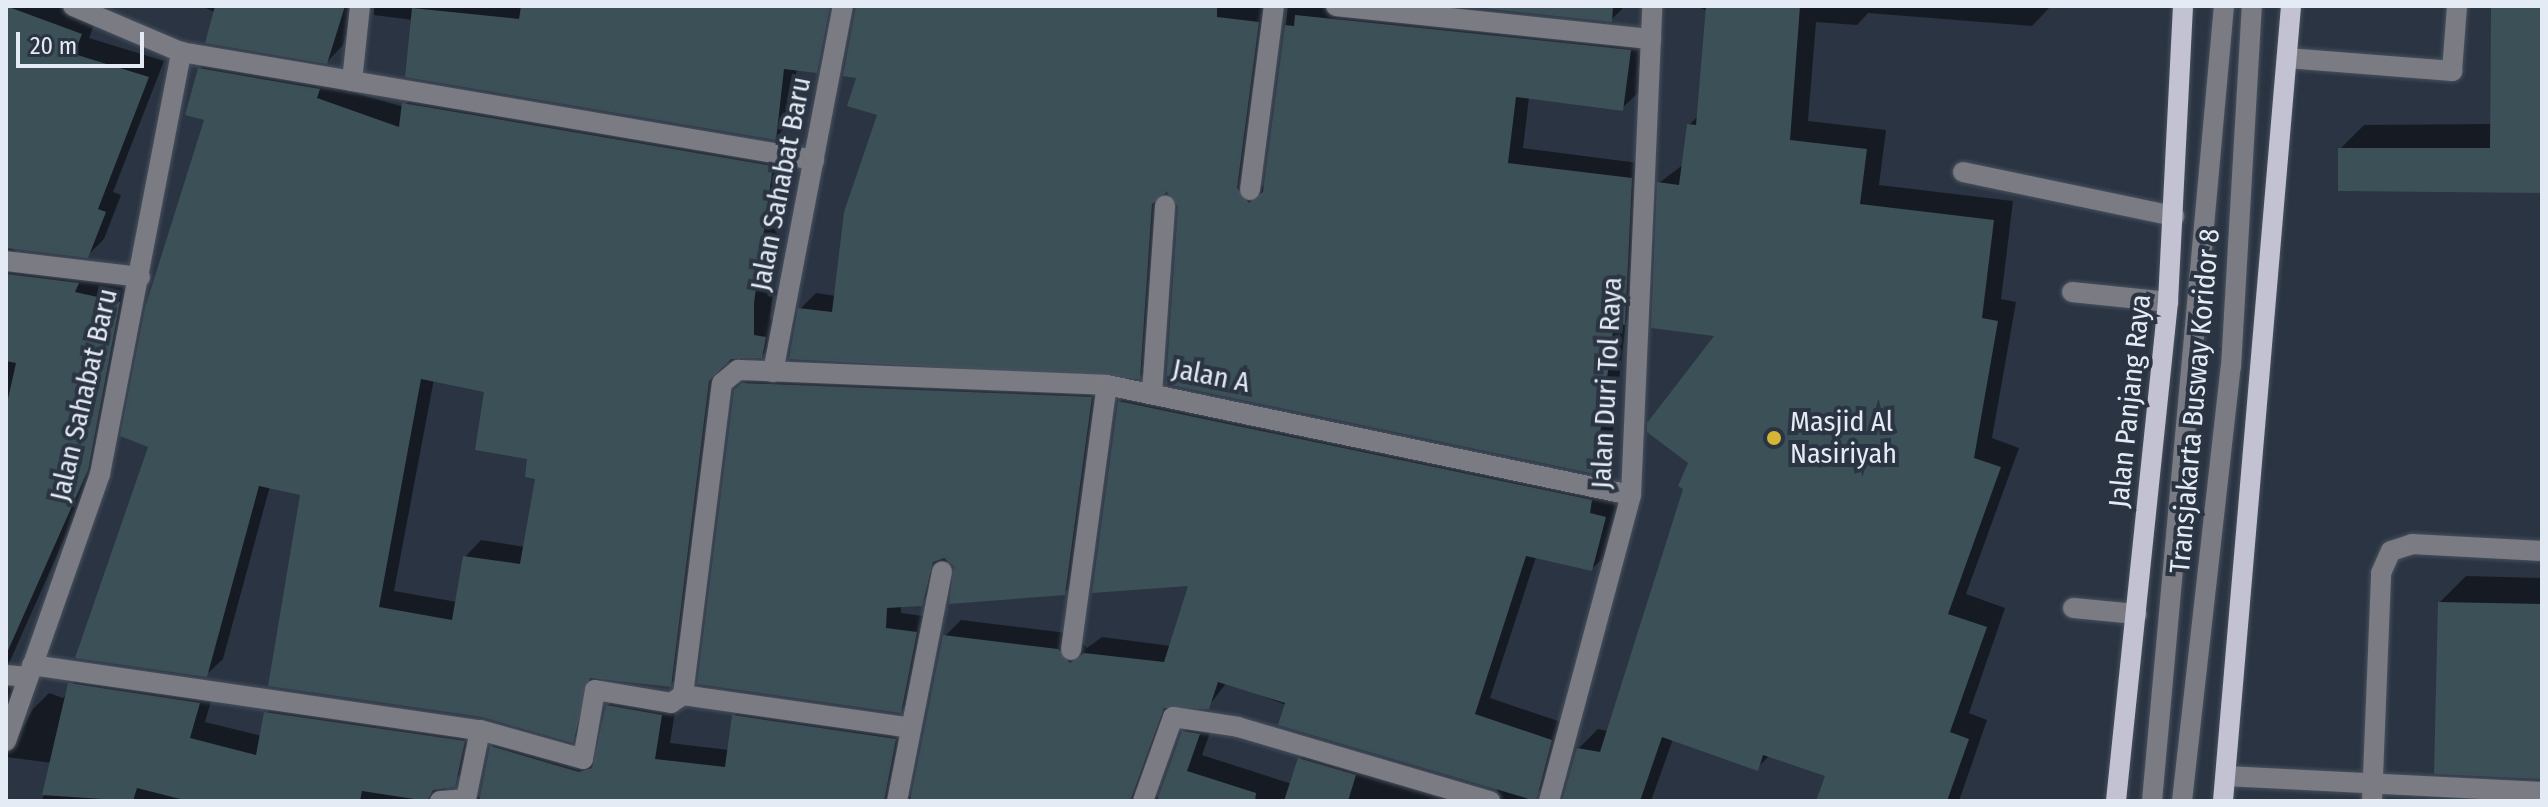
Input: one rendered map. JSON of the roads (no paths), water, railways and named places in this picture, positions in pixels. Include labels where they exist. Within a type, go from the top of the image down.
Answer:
[{"type":"main road","name":"Jalan Panjang Raya","points":[[2116,801],[2168,302],[2183,6]]},
{"type":"main road","points":[[2223,801],[2291,6]]},
{"type":"street","points":[[73,6],[181,52],[814,160]]},
{"type":"street","points":[[352,81],[360,6]]},
{"type":"street","name":"Jalan Sahabat Baru","points":[[773,372],[843,6]]},
{"type":"street","points":[[1250,190],[1274,6]]},
{"type":"street","points":[[1336,6],[1651,39]]},
{"type":"street","name":"Jalan Duri Tol Raya","points":[[1549,801],[1631,495],[1652,6]]},
{"type":"street","name":"Transjakarta Busway Koridor 8","points":[[2152,801],[2224,6]]},
{"type":"street","name":"Transjakarta Busway Koridor 8","points":[[2182,801],[2231,367],[2252,6]]},
{"type":"street","points":[[2287,58],[2452,71],[2457,6]]},
{"type":"street","name":"Jalan Sahabat Baru","points":[[6,741],[100,474],[181,52]]},
{"type":"street","points":[[1963,172],[2174,216]]},
{"type":"street","points":[[1152,393],[1165,205]]},
{"type":"street","points":[[6,261],[140,277]]},
{"type":"street","points":[[2072,292],[2168,302]]},
{"type":"street","name":"Jalan A","points":[[683,695],[724,378],[738,370],[1107,385],[1631,495]]},
{"type":"street","points":[[1071,650],[1107,385]]},
{"type":"street","points":[[2372,792],[2381,573],[2391,551],[2412,544],[2542,551]]},
{"type":"street","points":[[897,801],[942,571]]},
{"type":"street","points":[[2073,608],[2137,614]]},
{"type":"street","points":[[6,675],[30,671],[480,730],[583,759],[595,690],[671,703],[683,695],[911,728]]},
{"type":"street","points":[[1143,801],[1173,717],[1238,727],[1490,801]]},
{"type":"street","points":[[440,801],[466,799],[480,730]]},
{"type":"street","points":[[2226,776],[2372,792],[2542,792]]},
{"type":"place","name":"Masjid Al Nasiriyah","points":[[1774,438]]}]
